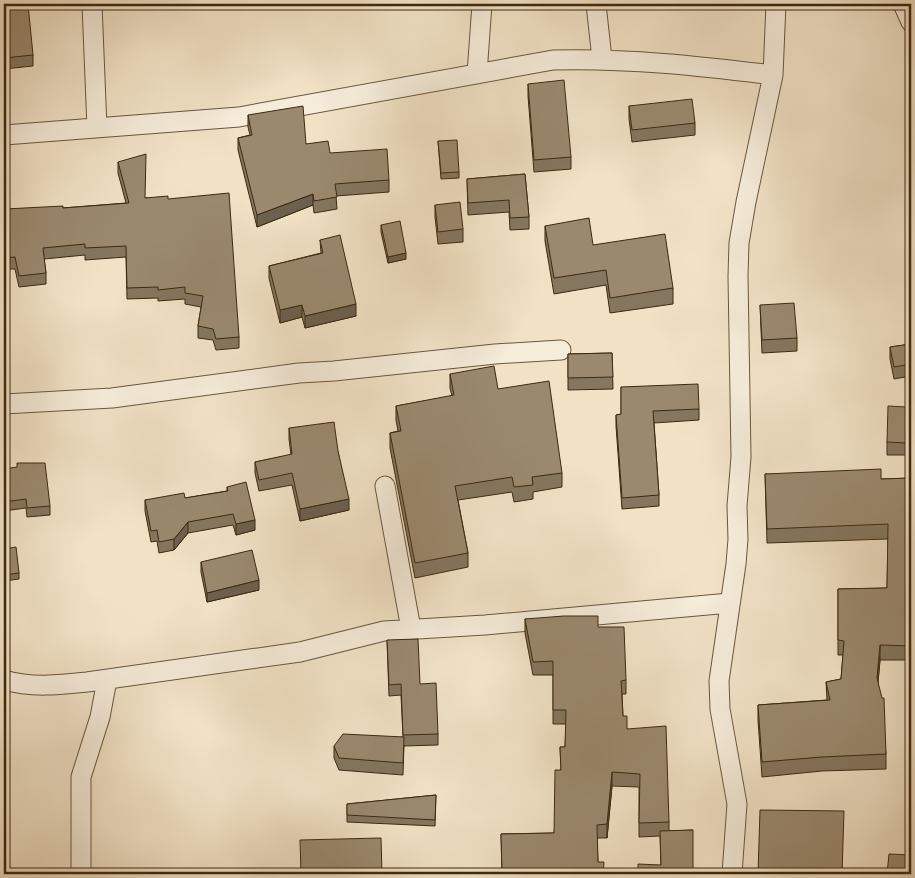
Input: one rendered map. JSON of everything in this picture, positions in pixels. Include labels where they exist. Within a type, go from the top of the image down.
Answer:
[{"type":"street","points":[[92,4],[97,128]]},
{"type":"street","points":[[477,74],[482,4]]},
{"type":"street","points":[[596,4],[602,59]]},
{"type":"street","points":[[732,874],[737,804],[720,709],[719,681],[737,556],[737,506],[741,457],[739,243],[748,192],[774,75],[776,4]]},
{"type":"street","points":[[903,4],[911,22]]},
{"type":"street","points":[[4,135],[238,117],[553,60],[602,59],[691,64],[774,75]]},
{"type":"street","points":[[4,404],[112,398],[299,373],[495,354],[561,350]]},
{"type":"street","points":[[386,486],[411,629]]},
{"type":"street","points":[[4,680],[18,684],[53,686],[300,652],[384,631],[485,625],[730,603]]},
{"type":"street","points":[[81,874],[81,776],[100,718],[107,680]]},
{"type":"building","points":[[4,4],[28,4],[33,55],[4,58]]},
{"type":"building","points":[[564,80],[571,157],[534,160],[528,84]]},
{"type":"building","points":[[692,99],[695,123],[632,130],[629,106]]},
{"type":"building","points":[[303,106],[306,144],[328,141],[330,153],[387,149],[389,180],[335,184],[337,197],[314,201],[313,194],[257,215],[238,138],[252,135],[248,115]]},
{"type":"building","points":[[457,140],[459,172],[441,173],[438,141]]},
{"type":"building","points":[[146,154],[145,198],[168,196],[168,199],[229,193],[239,337],[216,339],[213,329],[198,326],[203,296],[185,293],[185,287],[158,290],[158,287],[127,288],[126,246],[85,248],[85,244],[43,248],[46,273],[19,276],[15,257],[4,258],[4,194],[5,209],[63,206],[63,208],[129,203],[118,162]]},
{"type":"building","points":[[525,174],[529,217],[510,218],[509,200],[468,203],[467,179]]},
{"type":"building","points":[[460,202],[463,229],[438,232],[435,205]]},
{"type":"building","points":[[589,218],[593,245],[665,234],[673,288],[610,298],[606,270],[554,278],[545,226]]},
{"type":"building","points":[[400,221],[406,253],[388,257],[381,225]]},
{"type":"building","points":[[340,235],[356,304],[305,316],[302,305],[280,310],[269,266],[323,253],[320,240]]},
{"type":"building","points":[[794,303],[797,338],[762,340],[760,305]]},
{"type":"building","points":[[911,344],[911,364],[894,367],[890,347]]},
{"type":"building","points":[[612,353],[613,377],[568,378],[568,354]]},
{"type":"building","points":[[494,366],[498,389],[549,381],[562,473],[532,477],[533,485],[514,487],[512,477],[455,486],[468,553],[415,563],[390,433],[401,431],[396,406],[454,395],[450,374]]},
{"type":"building","points":[[698,384],[699,409],[653,411],[659,495],[622,498],[616,415],[621,414],[621,387]]},
{"type":"building","points":[[888,406],[907,407],[906,443],[887,442]]},
{"type":"building","points":[[334,422],[338,451],[349,499],[300,509],[292,473],[259,480],[255,462],[292,454],[289,428]]},
{"type":"building","points":[[17,463],[45,463],[50,506],[27,508],[26,499],[4,502],[4,469],[17,467]]},
{"type":"building","points":[[881,469],[881,479],[911,478],[908,591],[911,591],[911,646],[880,645],[877,678],[882,698],[884,698],[886,754],[762,762],[758,705],[830,700],[826,682],[841,679],[844,641],[838,640],[838,589],[887,588],[888,524],[767,529],[765,474]]},
{"type":"building","points":[[246,482],[255,520],[236,524],[233,514],[188,522],[174,539],[159,542],[157,530],[151,531],[145,500],[184,493],[185,498],[228,491],[227,487]]},
{"type":"building","points":[[16,547],[19,573],[4,575],[4,549]]},
{"type":"building","points":[[252,550],[259,580],[207,593],[201,562]]},
{"type":"building","points":[[598,616],[598,627],[624,627],[626,680],[621,681],[623,716],[627,716],[627,729],[666,726],[669,822],[639,823],[640,774],[612,772],[607,824],[597,825],[598,862],[604,862],[603,874],[502,874],[501,834],[554,833],[555,770],[561,770],[560,747],[565,747],[566,710],[553,710],[553,661],[533,662],[525,619]]},
{"type":"building","points":[[418,639],[420,684],[436,683],[438,734],[403,735],[401,684],[389,685],[387,640]]},
{"type":"building","points":[[343,734],[404,737],[403,763],[339,758],[334,746]]},
{"type":"building","points":[[436,795],[435,820],[347,815],[347,804]]},
{"type":"building","points":[[760,810],[844,811],[842,874],[758,874]]},
{"type":"building","points":[[693,830],[693,874],[638,874],[638,864],[661,865],[660,831]]},
{"type":"building","points":[[381,838],[382,874],[301,874],[300,840]]},
{"type":"building","points":[[889,854],[911,855],[911,874],[887,874]]}]
